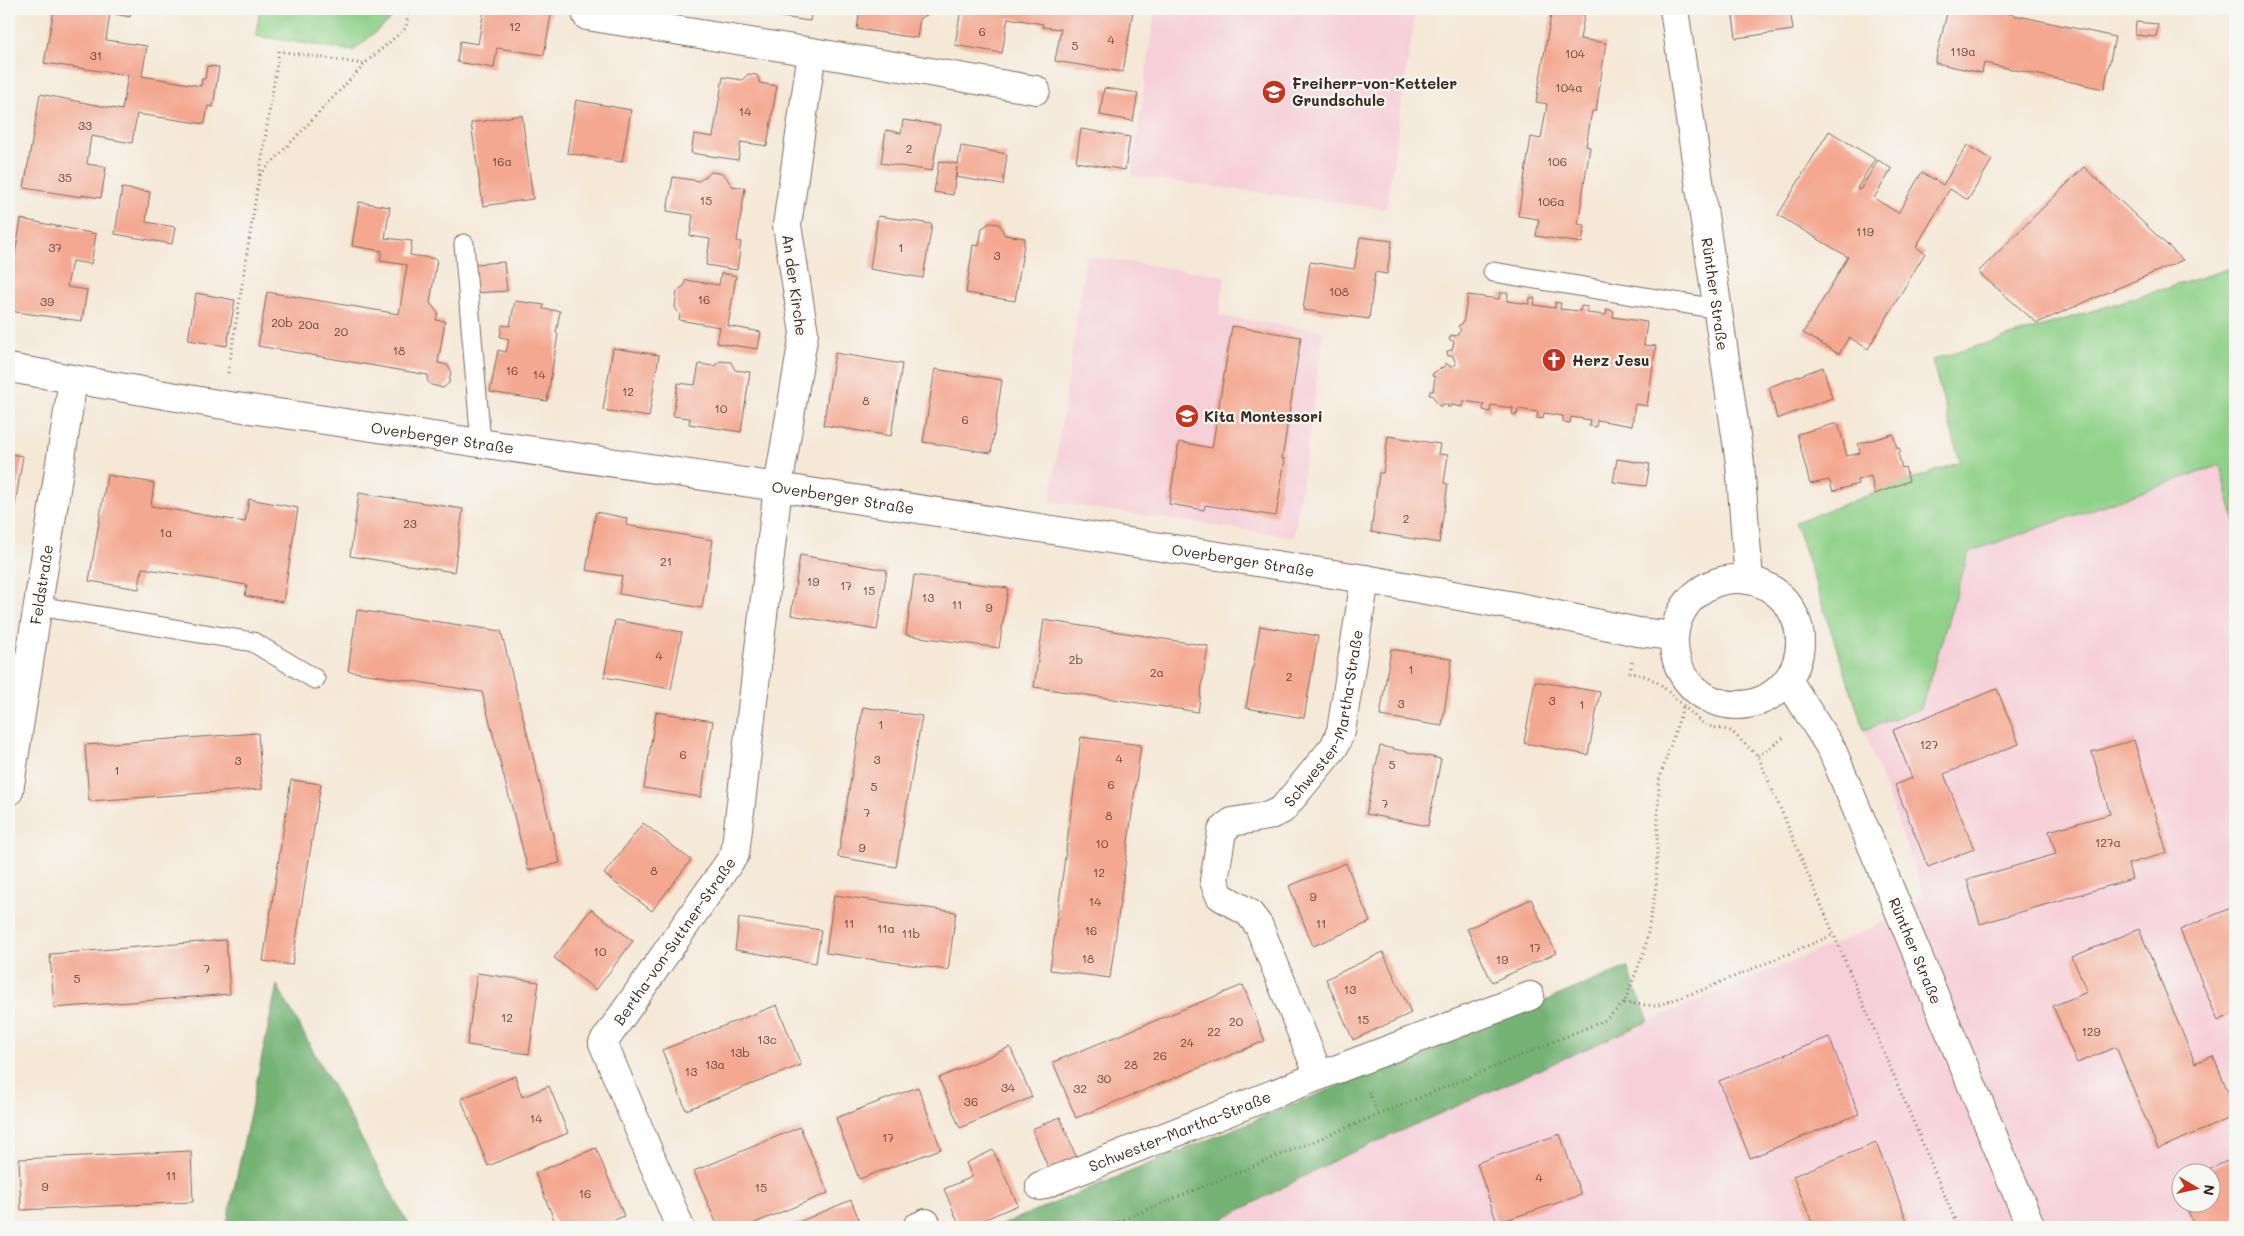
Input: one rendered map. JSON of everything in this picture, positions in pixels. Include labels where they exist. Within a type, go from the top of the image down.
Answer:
[{"type":"street","name":"Rünther Straße","points":[[1674,9],[1740,463],[1749,580]]},
{"type":"street","points":[[587,16],[1036,90]]},
{"type":"street","name":"An der Kirche","points":[[778,487],[804,333],[786,225],[812,52]]},
{"type":"street","name":"Overberger Straße","points":[[9,368],[223,405],[778,487],[1365,579],[1514,606],[1638,632],[1674,636]]},
{"type":"street","name":"Feldstraße","points":[[9,791],[73,380]]},
{"type":"street","name":"Bertha-von-Suttner-Straße","points":[[680,1227],[603,1043],[735,854],[778,487]]},
{"type":"street","name":"Schwester-Martha-Straße","points":[[1318,1076],[1259,926],[1249,914],[1220,896],[1214,882],[1222,831],[1232,822],[1268,816],[1282,810],[1334,747],[1341,730],[1365,579]]},
{"type":"street","points":[[1723,580],[1749,580],[1760,583],[1780,595],[1794,614],[1798,625],[1800,648],[1794,671],[1780,689],[1760,701],[1738,705],[1715,701],[1695,689],[1681,670],[1677,660],[1674,636],[1682,611],[1700,592],[1723,580]]},
{"type":"street","name":"Rünther Straße","points":[[1788,680],[1832,750],[2032,1227]]},
{"type":"street","name":"Schwester-Martha-Straße","points":[[1040,1186],[1318,1076],[1530,996]]},
{"type":"lane","points":[[464,244],[481,443]]},
{"type":"lane","points":[[1493,272],[1718,310]]},
{"type":"lane","points":[[38,606],[253,642],[315,679]]},
{"type":"path","points":[[260,176],[364,64],[406,28],[409,9]]},
{"type":"path","points":[[223,405],[279,51],[364,64]]},
{"type":"path","points":[[1638,632],[1630,673],[1646,676],[1660,684],[1704,725],[1731,731],[1758,756],[1958,1227]]},
{"type":"path","points":[[1624,1003],[1656,1006],[1702,990],[1833,934]]},
{"type":"path","points":[[1370,1092],[1378,1114]]},
{"type":"shaded area","name":"Freiherr-von-Ketteler Grundschule","points":[[1155,9],[1416,9],[1386,209],[1132,176]]},
{"type":"shaded area","name":"Kita Montessori","points":[[1086,256],[1225,276],[1219,316],[1324,331],[1294,537],[1050,502]]},
{"type":"shaded area","points":[[2220,465],[2235,522],[2235,1227],[1208,1227],[1335,1160],[1649,1021],[1874,927],[1925,897],[1864,730],[1921,708],[1969,552]]},
{"type":"green space","points":[[260,9],[393,9],[391,19],[353,51],[256,36]]},
{"type":"green space","points":[[2235,267],[2235,522],[2220,465],[1969,552],[1921,708],[1864,730],[1795,522],[1960,462],[1932,360]]},
{"type":"green space","points":[[1627,967],[1649,1021],[1335,1160],[1208,1227],[996,1227]]},
{"type":"green space","points":[[277,985],[410,1227],[226,1227]]},
{"type":"building","points":[[54,9],[131,9],[130,17],[110,13],[106,40],[147,46],[142,76],[201,86],[202,79],[205,79],[207,66],[219,67],[213,107],[208,106],[205,124],[137,114],[132,143],[91,136],[87,164],[106,167],[101,198],[24,188],[40,94],[122,110],[128,75],[44,63]]},
{"type":"building","points":[[484,9],[552,9],[544,55],[497,48],[494,68],[457,62],[460,41],[478,44]]},
{"type":"building","points":[[775,9],[812,9],[810,21],[774,16]]},
{"type":"building","points":[[860,9],[928,9],[927,15],[920,18],[917,38],[857,29]]},
{"type":"building","points":[[961,9],[1117,9],[1133,11],[1123,72],[1055,61],[1061,29],[1042,27],[1043,24],[1008,18],[1002,53],[955,45]]},
{"type":"building","points":[[1552,9],[1585,11],[1580,39],[1606,43],[1596,111],[1592,111],[1586,146],[1590,147],[1578,224],[1585,225],[1582,243],[1536,236],[1539,219],[1518,216],[1531,137],[1541,139],[1547,104],[1536,102]]},
{"type":"building","points":[[1732,9],[1790,9],[1793,30],[1736,38]]},
{"type":"building","points":[[1948,9],[1996,9],[1996,11],[2115,37],[2104,89],[1984,63],[1982,73],[1935,63]]},
{"type":"building","points":[[2136,22],[2158,24],[2156,37],[2135,35]]},
{"type":"building","points":[[748,74],[757,75],[760,83],[777,86],[767,146],[741,142],[738,160],[691,153],[694,134],[713,137],[723,77],[742,80]]},
{"type":"building","points":[[1104,88],[1138,93],[1133,121],[1100,115]]},
{"type":"building","points":[[576,100],[631,110],[622,162],[567,153]]},
{"type":"building","points":[[522,115],[533,199],[483,206],[471,123]]},
{"type":"building","points":[[903,120],[940,125],[932,171],[881,163],[886,130],[901,133]]},
{"type":"building","points":[[1081,129],[1130,137],[1125,170],[1076,162]]},
{"type":"building","points":[[1829,131],[1875,159],[1857,188],[1860,190],[1878,160],[1892,169],[1874,198],[1898,213],[1922,172],[1943,185],[1967,145],[1992,160],[1968,200],[1950,189],[1916,247],[1925,253],[1868,349],[1849,337],[1839,354],[1803,333],[1848,257],[1778,215]]},
{"type":"building","points":[[961,146],[1007,154],[1003,185],[956,177],[957,167],[953,195],[934,192],[939,161],[958,164]]},
{"type":"building","points":[[2084,167],[2183,260],[2037,323],[1978,272]]},
{"type":"building","points":[[711,172],[724,174],[732,186],[745,188],[737,241],[741,242],[737,270],[706,265],[710,239],[690,236],[693,215],[667,211],[673,177],[699,181]]},
{"type":"building","points":[[122,188],[150,192],[146,222],[175,227],[172,244],[115,234]]},
{"type":"building","points":[[359,202],[390,207],[385,238],[412,241],[410,255],[437,259],[430,303],[438,313],[436,320],[445,321],[438,363],[447,365],[451,370],[449,383],[443,388],[431,385],[427,380],[428,375],[258,346],[267,292],[399,314],[407,265],[380,261],[382,251],[352,246]]},
{"type":"building","points":[[878,216],[932,224],[923,278],[870,269]]},
{"type":"building","points":[[21,219],[96,234],[91,264],[72,261],[67,287],[87,290],[82,321],[9,311],[9,291]]},
{"type":"building","points":[[990,223],[999,224],[1005,235],[1025,238],[1015,301],[966,293],[973,245],[979,246],[982,228]]},
{"type":"building","points":[[1360,237],[1392,241],[1387,274],[1375,272],[1369,319],[1303,310],[1310,262],[1354,269]]},
{"type":"building","points":[[504,262],[507,291],[475,293],[474,264]]},
{"type":"building","points":[[721,273],[736,276],[728,326],[761,332],[758,349],[717,343],[720,327],[679,320],[680,315],[675,307],[677,291],[685,285],[685,280],[719,285]]},
{"type":"building","points":[[196,293],[235,300],[227,346],[188,340]]},
{"type":"building","name":"Herz Jesu","points":[[1500,293],[1508,293],[1507,301],[1529,304],[1530,298],[1535,298],[1534,305],[1555,308],[1555,302],[1561,303],[1560,309],[1580,311],[1581,306],[1588,307],[1587,313],[1606,315],[1607,309],[1614,311],[1613,317],[1647,322],[1644,345],[1656,346],[1647,406],[1635,404],[1632,426],[1597,420],[1596,427],[1589,426],[1590,420],[1571,417],[1570,423],[1563,422],[1563,416],[1544,413],[1543,419],[1537,418],[1538,412],[1518,409],[1517,415],[1512,414],[1513,408],[1491,405],[1490,412],[1483,410],[1484,404],[1463,401],[1462,407],[1451,405],[1447,407],[1448,404],[1439,406],[1432,395],[1429,395],[1430,391],[1433,391],[1435,377],[1432,376],[1433,373],[1445,366],[1445,363],[1451,367],[1456,364],[1453,356],[1448,356],[1447,351],[1452,350],[1454,342],[1449,339],[1451,335],[1456,336],[1461,330],[1458,326],[1463,323],[1468,295],[1499,299]]},
{"type":"building","points":[[515,301],[544,305],[543,309],[560,311],[547,401],[490,392],[498,350],[506,352],[509,339],[500,337],[502,325],[510,326]]},
{"type":"building","points":[[1232,326],[1301,337],[1282,459],[1285,459],[1276,516],[1205,505],[1204,510],[1169,504],[1179,442],[1212,448]]},
{"type":"building","points":[[613,348],[659,355],[649,417],[603,410]]},
{"type":"building","points":[[835,353],[902,364],[891,436],[823,425]]},
{"type":"building","points":[[720,361],[731,362],[735,370],[750,372],[741,432],[689,424],[690,418],[673,416],[678,383],[695,385],[699,364],[714,366]]},
{"type":"building","points":[[1823,367],[1832,398],[1777,419],[1769,387]]},
{"type":"building","points":[[935,369],[1002,380],[991,453],[923,442]]},
{"type":"building","points":[[1838,423],[1847,456],[1860,453],[1858,444],[1893,434],[1897,448],[1901,452],[1898,453],[1902,468],[1905,467],[1909,481],[1875,494],[1871,476],[1857,480],[1858,484],[1833,491],[1829,480],[1810,484],[1797,434]]},
{"type":"building","points":[[1388,436],[1440,444],[1438,454],[1448,455],[1444,483],[1448,484],[1439,543],[1371,532],[1379,473],[1383,473]]},
{"type":"building","points":[[9,454],[23,456],[12,523],[9,522]]},
{"type":"building","points":[[1617,459],[1650,464],[1646,486],[1613,482]]},
{"type":"building","points":[[107,475],[154,483],[151,506],[245,522],[249,499],[298,508],[283,602],[245,596],[247,585],[142,568],[139,589],[89,581]]},
{"type":"building","points":[[359,493],[463,509],[454,572],[350,556]]},
{"type":"building","points":[[596,512],[627,518],[626,525],[713,540],[702,608],[619,594],[622,576],[586,570]]},
{"type":"building","points":[[800,555],[887,570],[877,630],[791,615]]},
{"type":"building","points":[[914,575],[1008,588],[999,648],[906,635]]},
{"type":"building","points":[[357,610],[501,631],[560,863],[528,870],[482,692],[348,671]]},
{"type":"building","points":[[615,620],[682,632],[671,689],[604,677]]},
{"type":"building","points":[[1044,620],[1208,646],[1198,712],[1034,687]]},
{"type":"building","points":[[1260,626],[1318,636],[1304,718],[1246,708]]},
{"type":"building","points":[[1391,649],[1452,659],[1442,726],[1380,716]]},
{"type":"building","points":[[1535,681],[1600,692],[1588,755],[1524,743]]},
{"type":"building","points":[[1997,689],[2019,744],[1944,774],[1974,849],[1928,867],[1895,785],[1912,778],[1893,730]]},
{"type":"building","points":[[863,707],[922,716],[896,867],[838,857]]},
{"type":"building","points":[[656,712],[713,721],[701,797],[644,788]]},
{"type":"building","points":[[258,733],[262,789],[89,801],[85,745]]},
{"type":"building","points":[[1081,737],[1141,745],[1110,978],[1050,970]]},
{"type":"building","points":[[2134,740],[2167,853],[2128,864],[2132,879],[1980,924],[1967,880],[2056,854],[2049,831],[2110,814],[2092,752]]},
{"type":"building","points":[[1380,746],[1441,759],[1428,826],[1366,814]]},
{"type":"building","points":[[291,780],[321,784],[292,965],[263,961]]},
{"type":"building","points":[[643,823],[691,860],[652,911],[604,874]]},
{"type":"building","points":[[1346,863],[1370,922],[1313,946],[1289,886]]},
{"type":"building","points":[[834,895],[956,912],[948,970],[826,953]]},
{"type":"building","points":[[1531,899],[1556,953],[1492,982],[1467,929]]},
{"type":"building","points":[[2233,907],[2235,911],[2235,1013],[2218,1021],[2180,930]]},
{"type":"building","points":[[591,909],[633,941],[596,990],[554,958]]},
{"type":"building","points":[[739,918],[821,930],[816,963],[735,950]]},
{"type":"building","points":[[2139,929],[2195,1063],[2213,1056],[2235,1108],[2235,1116],[2158,1149],[2116,1047],[2077,1063],[2053,1006],[2087,992],[2072,957]]},
{"type":"building","points":[[226,940],[230,994],[54,1008],[50,954]]},
{"type":"building","points":[[1383,952],[1411,1013],[1353,1040],[1326,979]]},
{"type":"building","points":[[477,973],[539,982],[529,1054],[467,1045]]},
{"type":"building","points":[[1243,985],[1265,1041],[1076,1118],[1053,1062]]},
{"type":"building","points":[[777,1005],[801,1065],[686,1110],[662,1050]]},
{"type":"building","points":[[1829,1037],[1859,1114],[1750,1158],[1719,1081]]},
{"type":"building","points":[[1010,1047],[1032,1097],[960,1128],[939,1078]]},
{"type":"building","points":[[515,1076],[522,1097],[549,1086],[568,1133],[488,1166],[461,1099]]},
{"type":"building","points":[[918,1087],[941,1149],[859,1179],[836,1118]]},
{"type":"building","points":[[1060,1117],[1077,1159],[1049,1170],[1032,1129]]},
{"type":"building","points":[[800,1127],[828,1193],[745,1227],[718,1227],[694,1171]]},
{"type":"building","points":[[1560,1134],[1581,1195],[1497,1223],[1477,1163]]},
{"type":"building","points":[[1876,1143],[1908,1223],[1899,1227],[1814,1227],[1793,1176]]},
{"type":"building","points":[[596,1148],[624,1216],[597,1227],[557,1227],[535,1173]]},
{"type":"building","points":[[993,1150],[1018,1205],[967,1227],[960,1227],[944,1189],[972,1177],[966,1163]]},
{"type":"building","points":[[191,1151],[193,1202],[21,1210],[19,1159]]},
{"type":"building","points":[[2235,1158],[2235,1227],[2195,1227],[2189,1214],[2222,1214],[2221,1164]]},
{"type":"building","points":[[851,1200],[862,1227],[787,1227]]},
{"type":"place","name":"Freiherr-von-Ketteler Grundschule","points":[[1274,92]]},
{"type":"place","name":"Herz Jesu","points":[[1554,360]]},
{"type":"place","name":"Kita Montessori","points":[[1187,416]]}]
